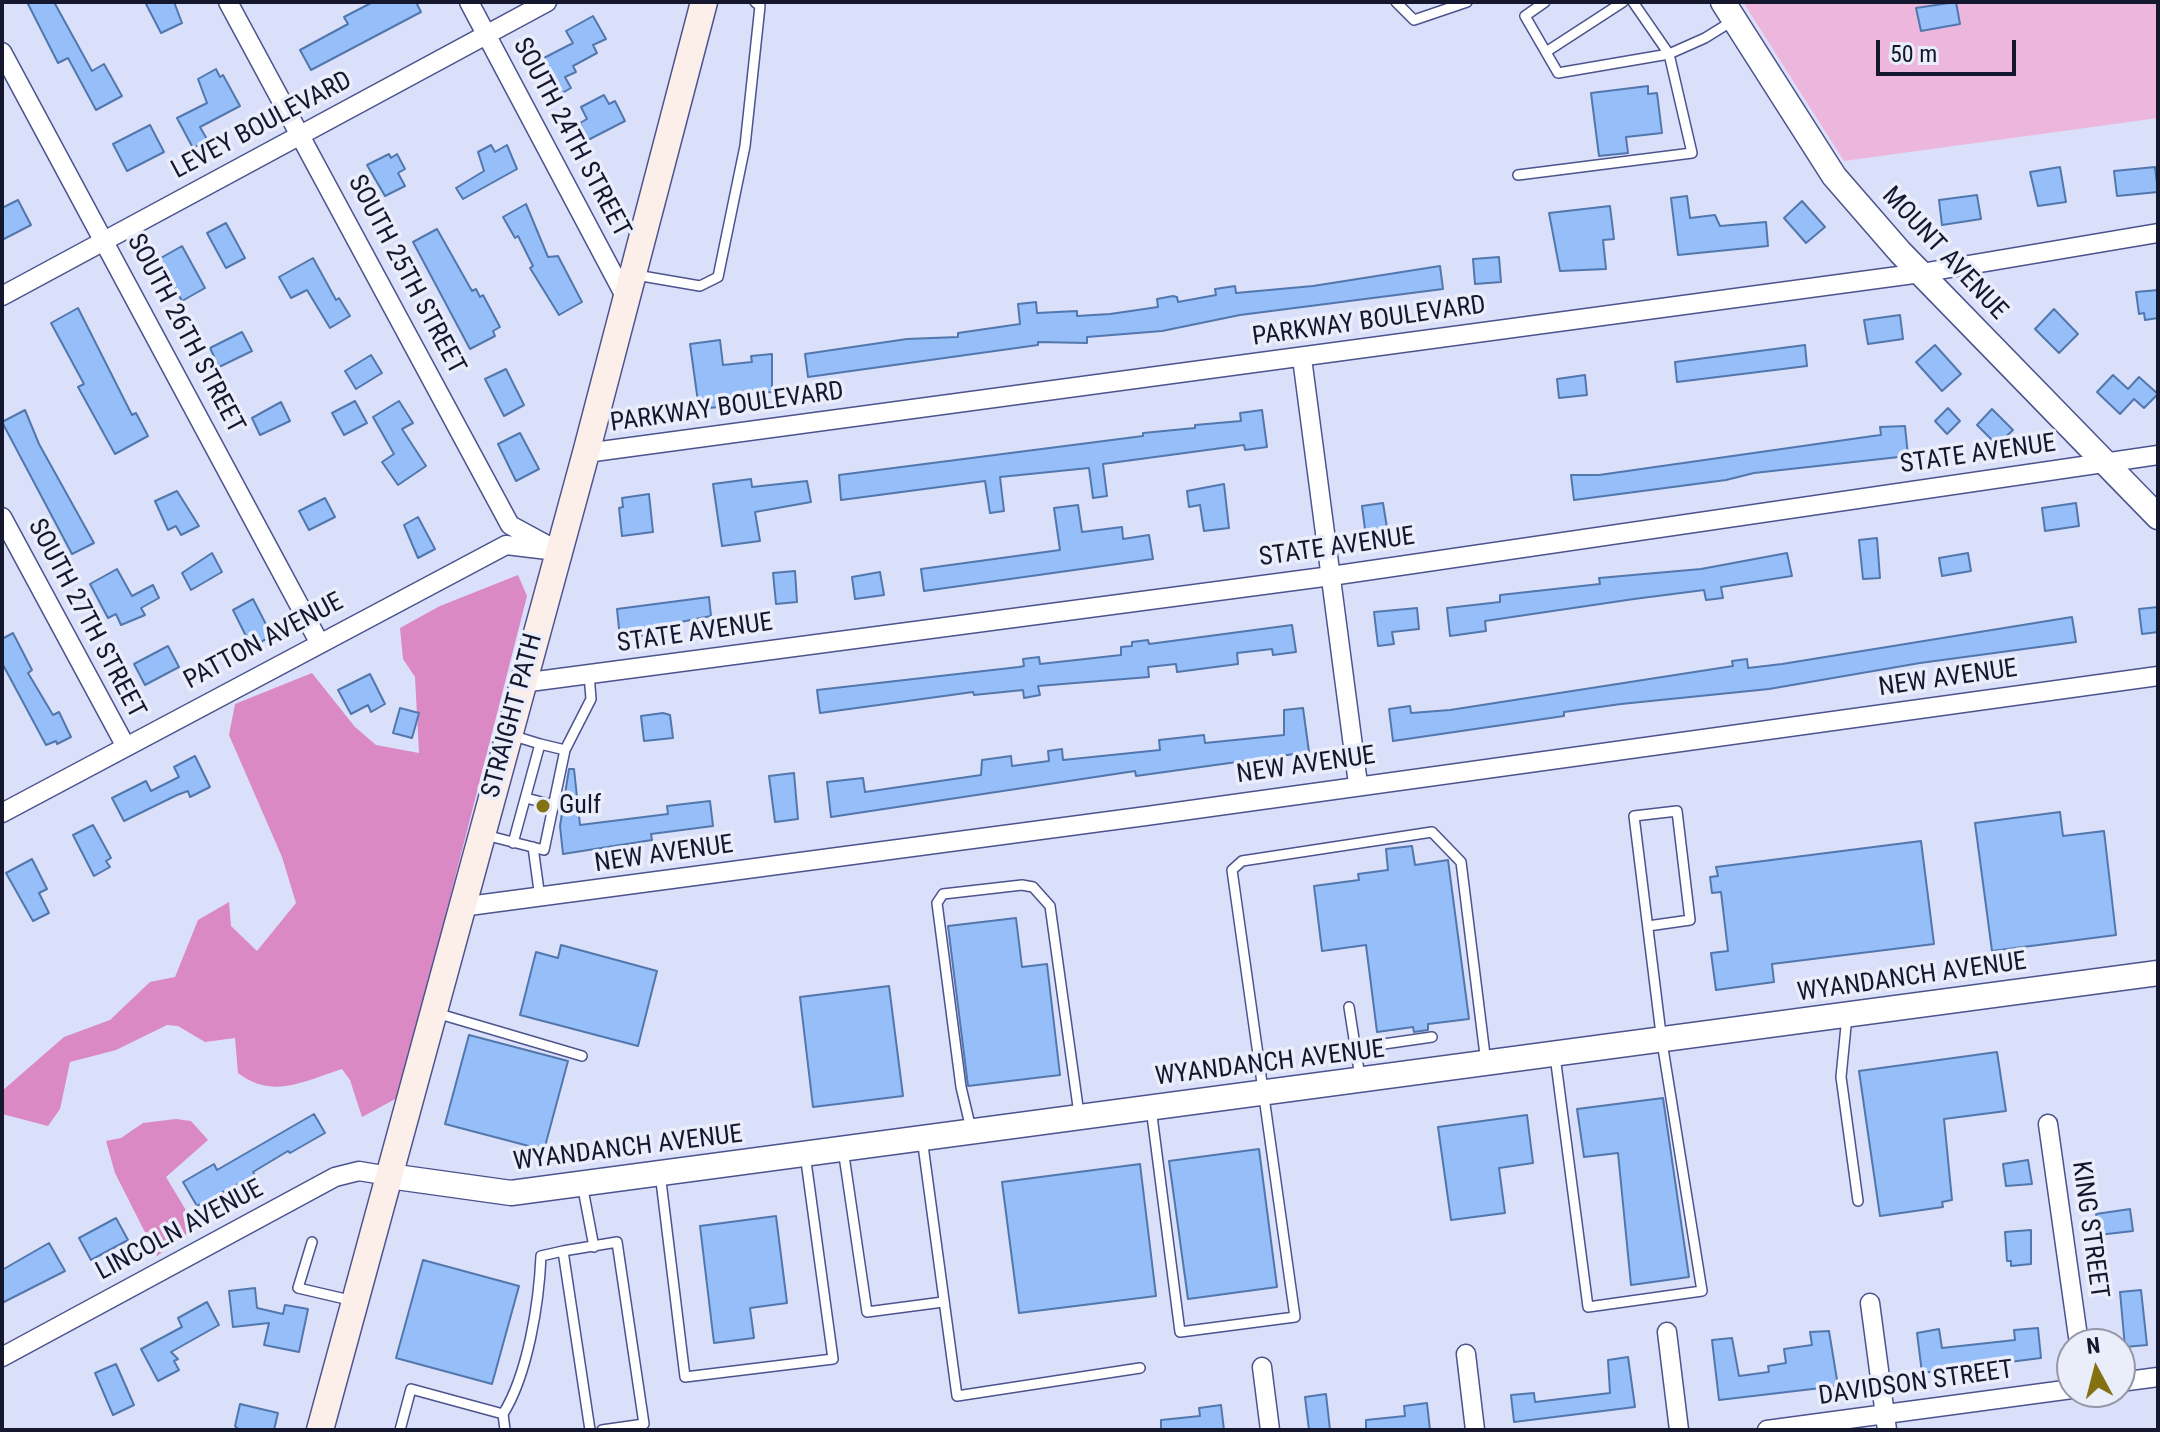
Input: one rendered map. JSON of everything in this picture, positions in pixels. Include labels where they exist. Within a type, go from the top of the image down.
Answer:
[{"type":"main road","name":"STRAIGHT PATH","points":[[320,1430],[586,453],[704,2]]},
{"type":"street","name":"SOUTH 25TH STREET","points":[[228,2],[510,525],[558,551]]},
{"type":"street","name":"SOUTH 24TH STREET","points":[[469,2],[629,286]]},
{"type":"street","name":"LEVEY BOULEVARD","points":[[2,296],[547,2]]},
{"type":"street","name":"MOUNT AVENUE","points":[[1728,11],[1834,176],[1921,273],[2158,517]]},
{"type":"street","name":"SOUTH 26TH STREET","points":[[2,52],[105,238],[319,642]]},
{"type":"street","name":"PARKWAY BOULEVARD","points":[[586,453],[1921,273],[2158,233]]},
{"type":"street","points":[[1302,358],[1358,784]]},
{"type":"street","name":"STATE AVENUE","points":[[522,683],[1331,576],[2158,455]]},
{"type":"street","name":"SOUTH 27TH STREET","points":[[2,517],[125,745]]},
{"type":"street","name":"PATTON AVENUE","points":[[2,813],[506,545],[558,551]]},
{"type":"street","name":"NEW AVENUE","points":[[461,907],[1358,784],[1524,766],[2158,676]]},
{"type":"street","name":"WYANDANCH AVENUE","points":[[389,1176],[511,1193],[1662,1042],[2158,973]]},
{"type":"street","name":"KING STREET","points":[[2048,1124],[2077,1328]]},
{"type":"street","name":"LINCOLN AVENUE","points":[[2,1357],[335,1177],[359,1171],[389,1176]]},
{"type":"street","points":[[1870,1303],[1885,1423]]},
{"type":"street","points":[[1667,1332],[1679,1430]]},
{"type":"street","points":[[1466,1354],[1475,1430]]},
{"type":"street","points":[[1262,1367],[1270,1430]]},
{"type":"street","points":[[2136,1380],[2158,1377]]},
{"type":"street","name":"DAVIDSON STREET","points":[[1767,1430],[1885,1423],[2056,1392]]},
{"type":"lane","points":[[629,286],[700,286],[718,277],[745,146],[760,6],[755,2]]},
{"type":"lane","points":[[1396,2],[1414,20],[1467,2]]},
{"type":"lane","points":[[1545,2],[1525,16],[1558,73],[1669,54],[1705,38],[1728,11]]},
{"type":"lane","points":[[1546,52],[1623,2]]},
{"type":"lane","points":[[1518,175],[1692,153],[1669,54],[1633,2]]},
{"type":"lane","points":[[481,835],[544,850],[565,750],[591,699],[589,674]]},
{"type":"lane","points":[[507,735],[565,750]]},
{"type":"lane","points":[[513,843],[540,744]]},
{"type":"lane","points":[[526,798],[553,805]]},
{"type":"lane","points":[[1555,1056],[1588,1307],[1702,1291],[1662,1042],[1634,816],[1677,811],[1690,920],[1648,926]]},
{"type":"lane","points":[[1151,1108],[1180,1332],[1295,1317],[1232,870],[1242,861],[1432,832],[1461,862],[1486,1065]]},
{"type":"lane","points":[[533,847],[540,898]]},
{"type":"lane","points":[[972,1132],[961,1087],[937,903],[943,894],[1022,885],[1033,887],[1050,906],[1080,1117]]},
{"type":"lane","points":[[1349,1007],[1361,1081]]},
{"type":"lane","points":[[433,1012],[582,1056]]},
{"type":"lane","points":[[1847,1016],[1841,1077],[1858,1201]]},
{"type":"lane","points":[[1356,1048],[1432,1037]]},
{"type":"lane","points":[[922,1138],[957,1396],[1140,1368]]},
{"type":"lane","points":[[843,1149],[867,1312],[943,1302]]},
{"type":"lane","points":[[660,1173],[685,1377],[833,1359],[805,1154]]},
{"type":"lane","points":[[582,1184],[594,1247]]},
{"type":"lane","points":[[312,1242],[298,1288],[354,1301]]},
{"type":"lane","points":[[505,1430],[503,1414],[513,1398],[540,1293],[541,1256],[617,1242],[644,1424],[602,1430]]},
{"type":"lane","points":[[563,1251],[590,1430]]},
{"type":"lane","points":[[400,1430],[411,1389],[503,1414]]},
{"type":"shaded area","points":[[1743,2],[2158,2],[2158,118],[1844,161]]},
{"type":"shaded area","points":[[518,575],[527,596],[399,1097],[362,1117],[350,1080],[342,1069],[289,1086],[264,1085],[238,1073],[235,1038],[205,1042],[178,1026],[167,1025],[116,1050],[70,1062],[60,1109],[48,1126],[2,1114],[2,1091],[64,1037],[110,1020],[150,982],[175,977],[198,920],[229,902],[231,926],[257,951],[296,903],[282,857],[229,735],[235,704],[312,673],[355,727],[376,745],[419,753],[415,677],[403,659],[400,628],[440,606]]},
{"type":"shaded area","points":[[176,1119],[191,1121],[208,1140],[166,1177],[196,1227],[157,1256],[115,1173],[106,1141],[121,1138],[143,1123]]},
{"type":"building","points":[[27,2],[54,2],[92,71],[104,64],[122,96],[96,110],[68,58],[58,63]]},
{"type":"building","points":[[145,2],[174,2],[182,23],[161,33]]},
{"type":"building","points":[[373,2],[416,2],[421,12],[311,70],[300,50],[348,24],[344,17]]},
{"type":"building","points":[[1956,2],[1960,24],[1921,31],[1916,8]]},
{"type":"building","points":[[593,16],[606,39],[593,45],[597,53],[573,66],[576,72],[565,77],[571,88],[557,96],[538,61],[573,43],[566,31]]},
{"type":"building","points":[[216,69],[220,77],[223,75],[240,106],[200,127],[208,141],[193,148],[177,118],[207,103],[198,79]]},
{"type":"building","points":[[1648,86],[1648,94],[1657,93],[1662,133],[1626,137],[1628,153],[1599,156],[1591,93]]},
{"type":"building","points":[[604,95],[609,104],[615,101],[625,121],[588,140],[580,123],[587,119],[581,107]]},
{"type":"building","points":[[150,125],[164,152],[127,171],[113,144]]},
{"type":"building","points":[[491,145],[495,152],[507,145],[517,169],[463,199],[456,188],[484,171],[478,152]]},
{"type":"building","points":[[389,154],[391,158],[397,154],[405,169],[398,173],[405,186],[385,196],[367,165]]},
{"type":"building","points":[[2060,167],[2066,202],[2038,206],[2030,172]]},
{"type":"building","points":[[2155,167],[2158,192],[2117,196],[2114,171]]},
{"type":"building","points":[[1977,195],[1981,219],[1942,225],[1939,200]]},
{"type":"building","points":[[1687,196],[1690,218],[1715,215],[1720,226],[1766,222],[1768,246],[1678,255],[1671,198]]},
{"type":"building","points":[[18,200],[31,225],[2,240],[2,208]]},
{"type":"building","points":[[1802,201],[1825,227],[1806,243],[1784,218]]},
{"type":"building","points":[[526,204],[548,257],[558,256],[582,302],[559,315],[530,268],[533,266],[518,236],[515,238],[503,217]]},
{"type":"building","points":[[1610,206],[1614,239],[1603,240],[1606,269],[1560,271],[1549,213]]},
{"type":"building","points":[[226,223],[245,258],[226,268],[207,233]]},
{"type":"building","points":[[437,229],[472,291],[476,289],[480,297],[483,295],[500,327],[493,331],[495,336],[470,349],[413,242]]},
{"type":"building","points":[[182,246],[205,288],[182,301],[159,259]]},
{"type":"building","points":[[1499,257],[1501,282],[1475,284],[1473,259]]},
{"type":"building","points":[[313,258],[336,300],[339,298],[350,316],[330,328],[307,290],[291,298],[279,277]]},
{"type":"building","points":[[1440,266],[1443,289],[1240,315],[1162,331],[1087,337],[1087,343],[1038,342],[1038,345],[808,377],[805,354],[907,339],[958,337],[958,333],[1020,324],[1018,304],[1036,302],[1037,313],[1077,311],[1077,316],[1110,314],[1158,307],[1157,299],[1173,296],[1177,297],[1178,302],[1216,295],[1215,289],[1235,286],[1236,293],[1313,286]]},
{"type":"building","points":[[2158,290],[2158,318],[2145,320],[2144,313],[2139,314],[2136,292]]},
{"type":"building","points":[[78,308],[132,415],[136,413],[148,436],[115,454],[78,387],[84,384],[51,323]]},
{"type":"building","points":[[2054,309],[2078,334],[2059,353],[2035,329]]},
{"type":"building","points":[[1900,315],[1903,339],[1868,344],[1864,320]]},
{"type":"building","points":[[242,332],[252,351],[219,367],[210,348]]},
{"type":"building","points":[[720,340],[723,365],[752,362],[751,356],[772,354],[772,392],[727,396],[729,406],[699,409],[690,344]]},
{"type":"building","points":[[1805,345],[1807,366],[1677,382],[1675,362]]},
{"type":"building","points":[[1935,345],[1961,374],[1942,391],[1916,362]]},
{"type":"building","points":[[371,355],[382,373],[356,389],[345,371]]},
{"type":"building","points":[[506,369],[524,405],[504,416],[485,379]]},
{"type":"building","points":[[1585,375],[1587,395],[1559,398],[1557,379]]},
{"type":"building","points":[[2113,375],[2128,389],[2139,377],[2158,394],[2144,408],[2134,399],[2120,414],[2097,392]]},
{"type":"building","points":[[355,401],[367,423],[344,435],[332,413]]},
{"type":"building","points":[[399,401],[413,423],[402,429],[426,466],[398,485],[382,462],[394,454],[373,417]]},
{"type":"building","points":[[281,402],[290,421],[260,435],[252,418]]},
{"type":"building","points":[[1948,408],[1960,421],[1947,434],[1935,421]]},
{"type":"building","points":[[1992,409],[2013,430],[1997,445],[1977,425]]},
{"type":"building","points":[[25,410],[39,444],[94,543],[72,554],[2,422]]},
{"type":"building","points":[[1262,410],[1267,447],[1245,450],[1244,445],[1103,464],[1107,496],[1093,498],[1089,468],[1000,477],[1004,511],[990,513],[985,481],[841,500],[839,475],[1241,421],[1240,413]]},
{"type":"building","points":[[1905,426],[1908,456],[1754,473],[1726,480],[1574,500],[1571,475],[1599,475],[1881,435],[1880,427]]},
{"type":"building","points":[[520,433],[539,469],[516,481],[498,444]]},
{"type":"building","points":[[751,479],[752,487],[807,481],[811,502],[755,512],[760,541],[722,546],[713,484]]},
{"type":"building","points":[[1224,484],[1229,528],[1204,531],[1200,505],[1189,507],[1187,491]]},
{"type":"building","points":[[177,491],[199,526],[181,535],[176,526],[168,530],[155,501]]},
{"type":"building","points":[[649,494],[653,532],[622,536],[619,508],[623,507],[622,498]]},
{"type":"building","points":[[325,498],[335,517],[309,530],[299,511]]},
{"type":"building","points":[[1383,503],[1388,534],[1366,537],[1362,506]]},
{"type":"building","points":[[2076,503],[2079,526],[2045,531],[2042,508]]},
{"type":"building","points":[[1078,505],[1082,532],[1122,527],[1123,539],[1149,535],[1153,559],[924,591],[921,569],[1060,550],[1054,508]]},
{"type":"building","points":[[418,517],[435,549],[418,558],[404,525]]},
{"type":"building","points":[[1877,538],[1880,578],[1863,579],[1859,540]]},
{"type":"building","points":[[212,553],[222,572],[191,590],[182,573]]},
{"type":"building","points":[[1787,553],[1792,576],[1721,587],[1723,598],[1706,600],[1704,590],[1634,599],[1485,621],[1486,631],[1450,636],[1447,608],[1500,602],[1500,595],[1600,584],[1599,578],[1701,569]]},
{"type":"building","points":[[1968,553],[1971,571],[1942,576],[1939,558]]},
{"type":"building","points":[[117,569],[132,596],[153,585],[159,598],[141,608],[145,615],[121,625],[116,614],[108,618],[90,584]]},
{"type":"building","points":[[795,571],[797,602],[776,604],[773,573]]},
{"type":"building","points":[[880,572],[884,595],[855,599],[852,577]]},
{"type":"building","points":[[709,597],[711,616],[655,627],[655,634],[620,638],[617,609]]},
{"type":"building","points":[[253,599],[272,636],[257,644],[246,636],[233,610]]},
{"type":"building","points":[[2158,607],[2158,632],[2142,634],[2139,609]]},
{"type":"building","points":[[1417,608],[1419,629],[1392,632],[1394,644],[1378,646],[1374,612]]},
{"type":"building","points":[[2072,617],[2076,642],[1920,663],[1769,689],[1564,712],[1564,716],[1393,741],[1389,709],[1410,706],[1411,713],[1450,710],[1733,666],[1732,661],[1747,659],[1748,668],[1782,664]]},
{"type":"building","points":[[1292,625],[1296,652],[1273,655],[1272,649],[1237,653],[1238,664],[1177,672],[1176,664],[1148,667],[1149,677],[1038,686],[1040,695],[1024,698],[1023,690],[974,695],[973,692],[820,713],[817,690],[1019,667],[1024,666],[1023,659],[1039,657],[1040,664],[1121,655],[1121,647],[1132,646],[1132,642],[1148,640],[1149,644]]},
{"type":"building","points":[[13,633],[32,670],[28,673],[53,715],[59,712],[71,737],[57,744],[56,741],[46,745],[2,663],[2,639]]},
{"type":"building","points":[[168,646],[179,667],[145,685],[134,664]]},
{"type":"building","points":[[370,674],[385,704],[371,712],[368,705],[351,714],[338,690]]},
{"type":"building","points":[[400,708],[419,713],[412,738],[393,733]]},
{"type":"building","points":[[1303,708],[1309,752],[1136,776],[1135,771],[831,817],[827,782],[863,778],[865,792],[981,775],[982,760],[1011,756],[1012,766],[1049,761],[1048,751],[1062,749],[1063,760],[1160,750],[1159,740],[1204,735],[1205,743],[1284,735],[1284,710]]},
{"type":"building","points":[[670,715],[673,738],[644,741],[641,716]]},
{"type":"building","points":[[195,756],[210,787],[190,797],[188,791],[177,795],[124,821],[112,798],[146,781],[151,791],[179,777],[174,767]]},
{"type":"building","points":[[569,769],[574,769],[580,825],[668,814],[667,806],[710,801],[713,826],[651,834],[652,840],[563,854],[560,826]]},
{"type":"building","points":[[794,773],[798,819],[775,822],[769,776]]},
{"type":"building","points":[[2060,812],[2063,836],[2104,831],[2116,935],[1992,951],[1975,823]]},
{"type":"building","points":[[93,825],[111,858],[106,861],[110,867],[94,876],[73,835]]},
{"type":"building","points":[[1921,841],[1934,944],[1772,964],[1774,982],[1716,990],[1711,953],[1728,951],[1721,892],[1712,893],[1710,877],[1718,876],[1716,867]]},
{"type":"building","points":[[1412,846],[1415,865],[1448,860],[1469,1019],[1428,1024],[1428,1030],[1414,1032],[1413,1027],[1377,1032],[1366,945],[1322,951],[1314,886],[1359,880],[1358,874],[1388,870],[1386,849]]},
{"type":"building","points":[[32,859],[47,889],[39,893],[49,913],[33,921],[6,873]]},
{"type":"building","points":[[1016,918],[1022,967],[1047,964],[1060,1075],[968,1086],[948,926]]},
{"type":"building","points":[[561,945],[657,971],[638,1046],[520,1015],[536,952],[558,958]]},
{"type":"building","points":[[889,986],[903,1096],[813,1107],[800,997]]},
{"type":"building","points":[[469,1035],[568,1061],[544,1150],[445,1124]]},
{"type":"building","points":[[1997,1052],[2006,1111],[1944,1119],[1952,1200],[1942,1202],[1943,1207],[1880,1216],[1859,1071]]},
{"type":"building","points":[[1663,1098],[1689,1277],[1631,1285],[1618,1153],[1584,1157],[1577,1109]]},
{"type":"building","points":[[314,1114],[325,1133],[290,1153],[288,1151],[253,1172],[255,1175],[197,1206],[183,1182],[214,1164],[217,1170]]},
{"type":"building","points":[[1527,1115],[1533,1163],[1499,1168],[1505,1213],[1451,1220],[1438,1127]]},
{"type":"building","points":[[1259,1149],[1277,1287],[1188,1299],[1169,1161]]},
{"type":"building","points":[[2028,1160],[2032,1184],[2006,1186],[2003,1164]]},
{"type":"building","points":[[1140,1164],[1156,1296],[1019,1313],[1002,1182]]},
{"type":"building","points":[[2130,1209],[2133,1231],[2098,1235],[2096,1214]]},
{"type":"building","points":[[776,1216],[787,1303],[750,1308],[754,1338],[714,1343],[700,1226]]},
{"type":"building","points":[[116,1218],[128,1240],[91,1260],[79,1238]]},
{"type":"building","points":[[2031,1230],[2031,1264],[2011,1266],[2011,1261],[2007,1261],[2005,1232]]},
{"type":"building","points":[[49,1243],[65,1271],[2,1303],[2,1270]]},
{"type":"building","points":[[423,1260],[519,1286],[492,1384],[396,1358]]},
{"type":"building","points":[[255,1288],[257,1308],[283,1314],[285,1305],[308,1309],[299,1352],[264,1345],[269,1323],[233,1327],[229,1291]]},
{"type":"building","points":[[2141,1290],[2147,1345],[2136,1346],[2136,1328],[2123,1328],[2120,1292]]},
{"type":"building","points":[[207,1302],[219,1325],[171,1352],[178,1359],[174,1361],[179,1370],[158,1381],[141,1349],[182,1327],[178,1318]]},
{"type":"building","points":[[2038,1328],[2041,1358],[1922,1373],[1917,1333],[1939,1329],[1942,1348],[2015,1340],[2014,1330]]},
{"type":"building","points":[[1829,1331],[1838,1386],[1719,1400],[1712,1340],[1732,1338],[1739,1376],[1769,1372],[1768,1366],[1786,1363],[1784,1349],[1812,1345],[1810,1332]]},
{"type":"building","points":[[1628,1357],[1635,1407],[1514,1422],[1511,1395],[1534,1393],[1535,1402],[1610,1393],[1608,1360]]},
{"type":"building","points":[[116,1364],[134,1405],[113,1415],[95,1373]]},
{"type":"building","points":[[1326,1394],[1330,1430],[1309,1430],[1305,1397]]},
{"type":"building","points":[[1427,1403],[1430,1430],[1366,1430],[1366,1420],[1405,1416],[1404,1406]]},
{"type":"building","points":[[240,1404],[278,1413],[274,1430],[239,1430],[235,1426]]},
{"type":"building","points":[[1221,1405],[1224,1430],[1161,1430],[1161,1420],[1200,1416],[1199,1408]]},
{"type":"place","name":"Gulf","points":[[543,806]]}]
